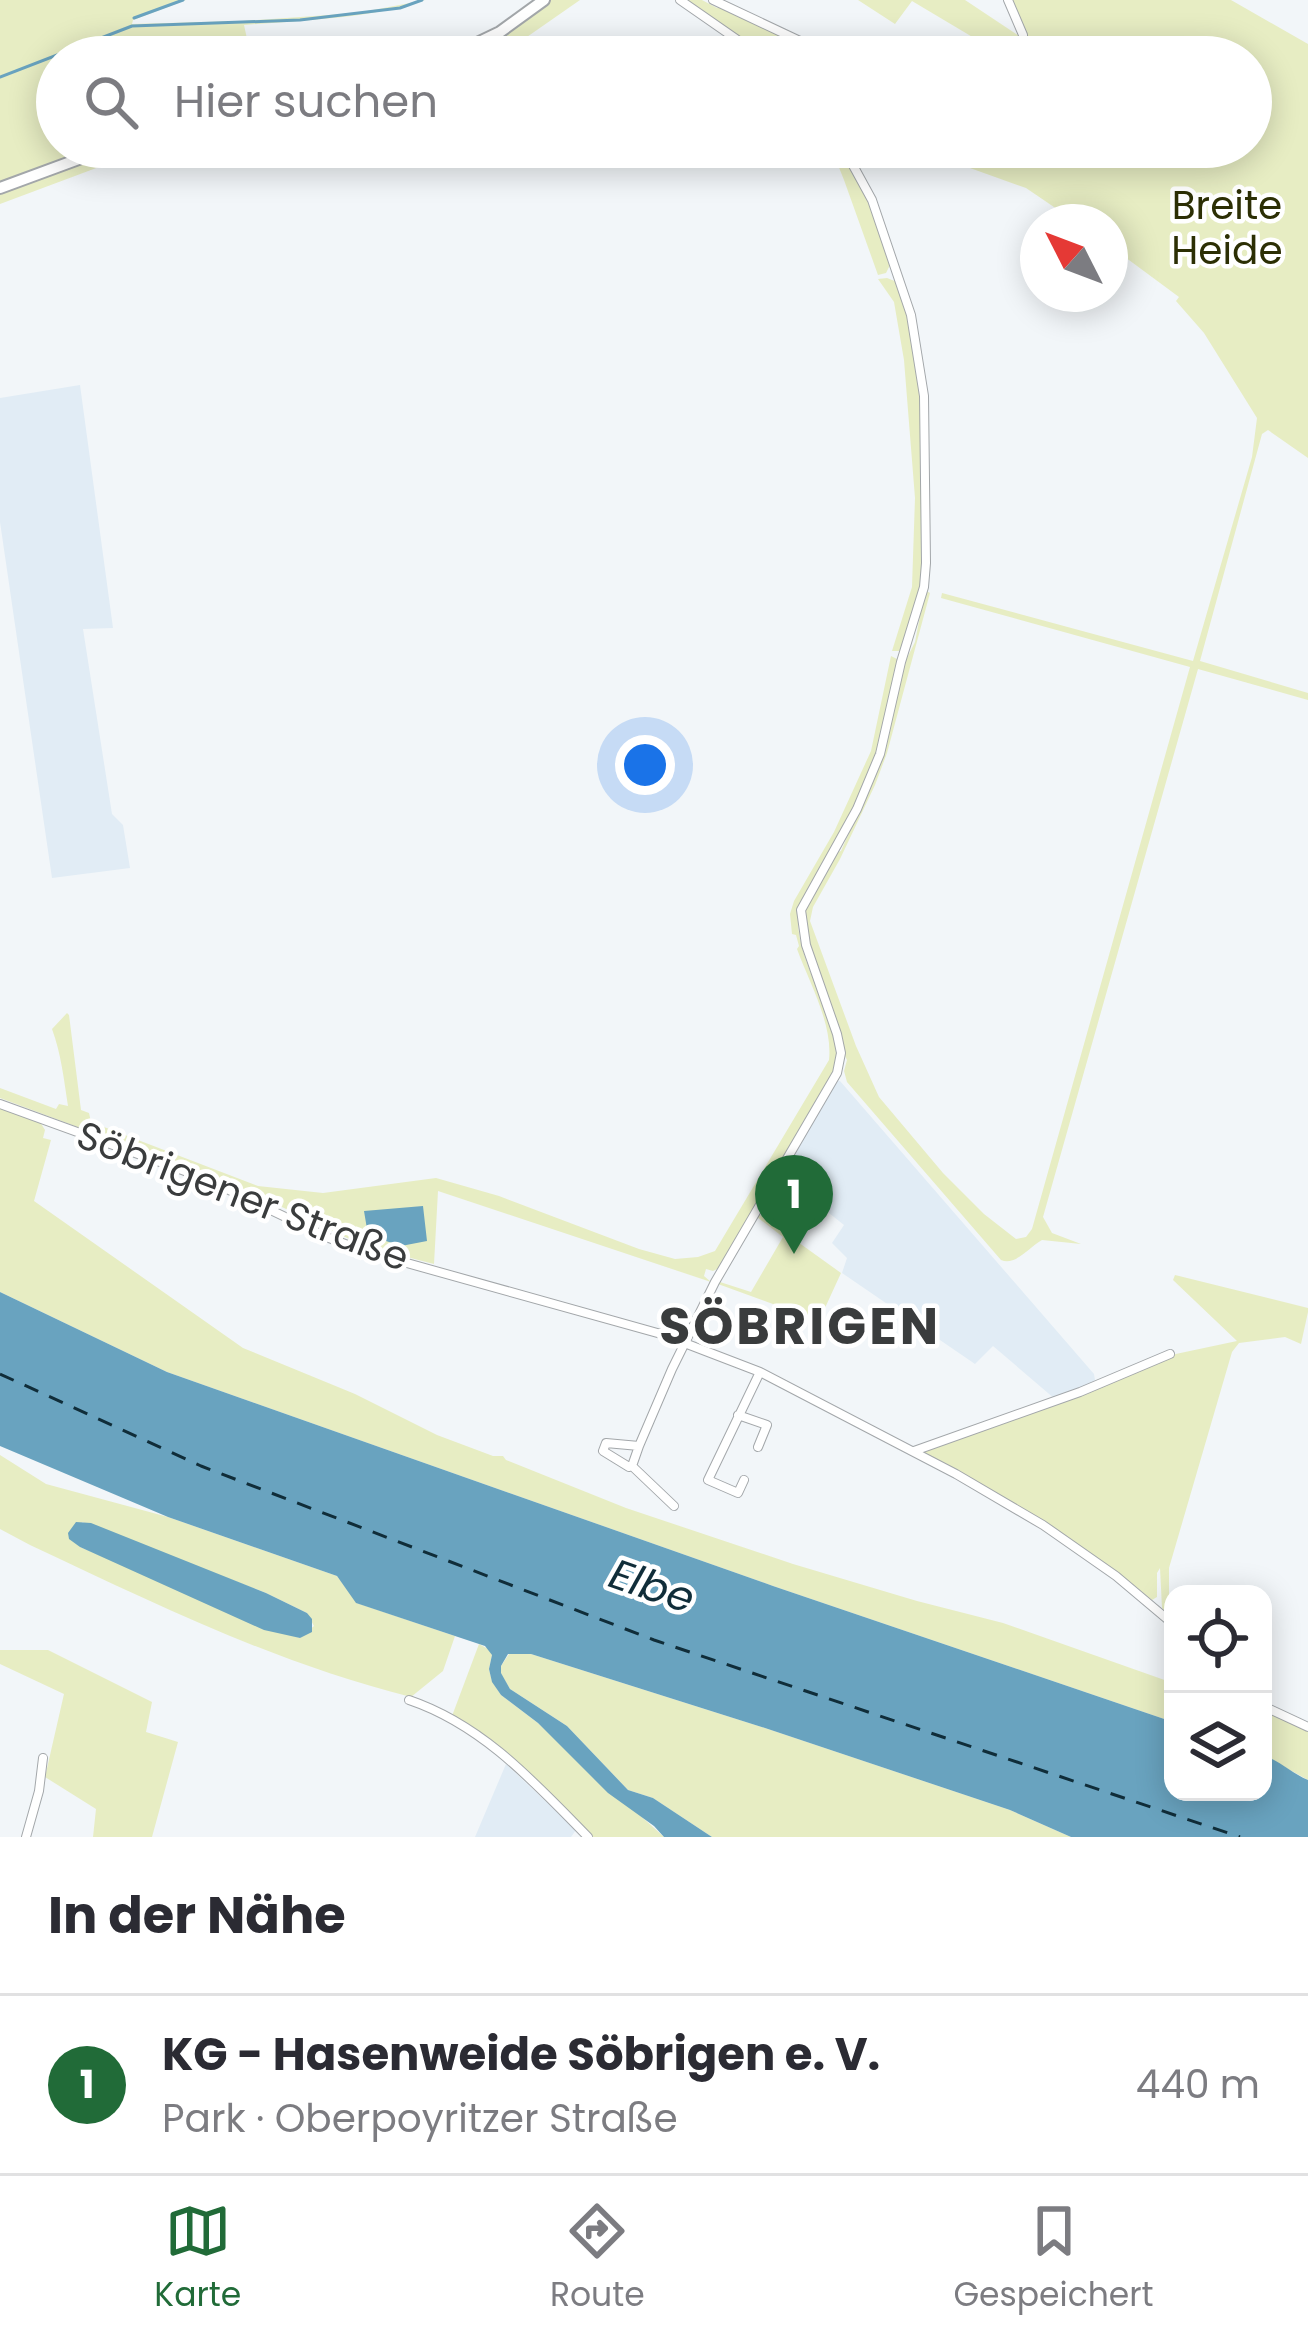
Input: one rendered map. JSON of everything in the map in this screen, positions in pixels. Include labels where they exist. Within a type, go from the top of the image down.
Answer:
[{"type":"main road","points":[[493,36],[544,0]]},
{"type":"main road","points":[[0,188],[58,168]]},
{"type":"street","points":[[680,0],[731,36]]},
{"type":"street","points":[[713,0],[789,36]]},
{"type":"street","points":[[1007,0],[1023,36]]},
{"type":"street","points":[[632,1466],[715,1282],[837,1072],[841,1053],[837,1034],[801,930],[801,910],[863,796],[880,754],[924,587],[926,434],[920,361],[887,241],[856,168]]},
{"type":"street","name":"Söbrigener Straße","points":[[0,1104],[204,1178],[364,1251],[619,1322],[760,1372],[1043,1525],[1164,1616]]},
{"type":"street","points":[[912,1452],[1170,1354]]},
{"type":"street","points":[[744,1480],[738,1492],[708,1480],[760,1372]]},
{"type":"street","points":[[758,1447],[774,1412]]},
{"type":"street","points":[[738,1414],[767,1425]]},
{"type":"street","points":[[639,1446],[606,1443],[603,1451],[632,1466],[674,1506]]},
{"type":"street","points":[[409,1700],[443,1715],[503,1753],[588,1837]]},
{"type":"street","points":[[1272,1710],[1308,1727]]},
{"type":"street","points":[[26,1837],[43,1758]]},
{"type":"shaded area","points":[[80,385],[113,628],[83,629],[112,814],[123,825],[130,868],[52,878],[0,522],[0,398]]},
{"type":"shaded area","points":[[835,1081],[840,1081],[1094,1374],[1090,1385],[1055,1399],[993,1346],[975,1364],[842,1273],[847,1258],[832,1243],[844,1225],[780,1174]]},
{"type":"shaded area","points":[[506,1764],[576,1830],[571,1837],[475,1837]]},
{"type":"green space","points":[[0,0],[186,0],[132,24],[357,13],[426,0],[359,15],[244,25],[246,36],[36,36],[36,168],[45,168],[0,184]]},
{"type":"green space","points":[[551,0],[580,0],[528,36],[495,36]]},
{"type":"green space","points":[[684,0],[720,6],[785,36],[735,36]]},
{"type":"green space","points":[[858,0],[965,0],[1019,36],[971,36],[912,1],[895,24]]},
{"type":"green space","name":"Breite Heide","points":[[1011,0],[1231,0],[1308,44],[1308,458],[1268,430],[1262,434],[1200,661],[1308,693],[1308,700],[1198,669],[1043,1217],[1052,1233],[1081,1244],[1042,1240],[1017,1258],[1001,1260],[847,1082],[847,1060],[807,941],[804,911],[813,888],[841,851],[884,753],[925,590],[930,593],[887,753],[810,921],[879,1097],[984,1214],[1016,1239],[1026,1237],[1190,667],[941,598],[942,593],[1193,661],[1252,457],[1257,418],[1204,333],[1176,301],[1179,297],[1128,259],[1128,204],[1050,204],[1026,188],[970,168],[1272,168],[1272,36],[1021,36]]},
{"type":"green space","points":[[68,168],[96,168],[0,204],[0,193]]},
{"type":"green space","points":[[839,168],[851,168],[869,201],[891,263],[886,273],[878,275]]},
{"type":"green space","points":[[878,279],[897,282],[907,315],[922,397],[923,561],[905,646],[899,651],[892,651],[912,587],[915,498],[904,360],[894,302]]},
{"type":"green space","points":[[891,656],[899,660],[867,782],[798,911],[803,950],[831,1026],[836,1066],[719,1268],[706,1269],[704,1276],[711,1282],[438,1191],[434,1264],[364,1246],[246,1190],[0,1098],[0,1088],[56,1109],[59,1104],[68,1106],[52,1029],[67,1013],[81,1110],[89,1113],[91,1122],[258,1186],[323,1193],[436,1178],[675,1259],[715,1251],[829,1060],[824,1018],[792,934],[790,914],[871,751]]},
{"type":"green space","points":[[0,1107],[40,1122],[43,1138],[51,1140],[34,1201],[243,1348],[355,1394],[437,1435],[503,1456],[626,1508],[793,1564],[1003,1623],[1164,1680],[1164,1719],[167,1372],[0,1292]]},
{"type":"green space","points":[[759,1214],[841,1273],[819,1321],[718,1284],[751,1292],[783,1237]]},
{"type":"green space","points":[[1175,1275],[1308,1308],[1308,1312],[1301,1344],[1285,1337],[1239,1343],[1232,1352],[1169,1568],[1169,1585],[1164,1585],[1164,1610],[1160,1568],[1157,1597],[1152,1600],[1071,1539],[923,1450],[1171,1355],[1237,1341],[1173,1280]]},
{"type":"green space","points":[[0,1455],[46,1484],[168,1517],[337,1576],[357,1603],[455,1636],[443,1671],[411,1697],[311,1667],[217,1630],[0,1529]],"holes":[[[82,1522],[307,1613],[314,1626],[300,1638],[291,1635],[80,1547]]]},
{"type":"green space","points":[[479,1644],[490,1650],[489,1669],[501,1695],[664,1837],[591,1837],[520,1764],[452,1716]]},
{"type":"green space","points":[[0,1650],[48,1650],[152,1702],[146,1732],[178,1742],[152,1837],[93,1837],[96,1809],[45,1777],[64,1694],[0,1664]]},
{"type":"green space","points":[[509,1654],[531,1654],[768,1729],[1010,1810],[1071,1837],[712,1837],[653,1798],[628,1790],[567,1726],[510,1689],[501,1674]]},
{"type":"green space","points":[[1272,1714],[1308,1730],[1308,1780],[1272,1760]]},
{"type":"water","points":[[423,1206],[427,1241],[401,1246],[368,1235],[364,1211]]},
{"type":"water","name":"Elbe","points":[[0,1292],[167,1372],[1164,1719],[1164,1801],[1272,1801],[1272,1760],[1308,1780],[1308,1837],[1071,1837],[1010,1810],[768,1729],[531,1654],[508,1654],[501,1673],[510,1689],[567,1726],[628,1790],[653,1798],[712,1837],[664,1837],[608,1793],[538,1723],[501,1695],[492,1682],[492,1655],[485,1646],[356,1603],[337,1576],[168,1517],[0,1446]]},
{"type":"water","points":[[76,1522],[91,1523],[266,1593],[307,1613],[312,1632],[300,1638],[264,1630],[80,1547],[68,1533]]},
{"type":"waterway","points":[[134,18],[183,0]]},
{"type":"waterway","points":[[106,36],[132,26],[300,20],[400,8],[422,0]]},
{"type":"waterway","points":[[0,77],[36,63]]},
{"type":"ferry route","points":[[0,1374],[201,1466],[654,1640],[1240,1837]]},
{"type":"place","name":"KG - Hasenweide Söbrigen e. V.","points":[[794,1254]]},
{"type":"district","name":"SÖBRIGEN","points":[[800,1326]]}]
